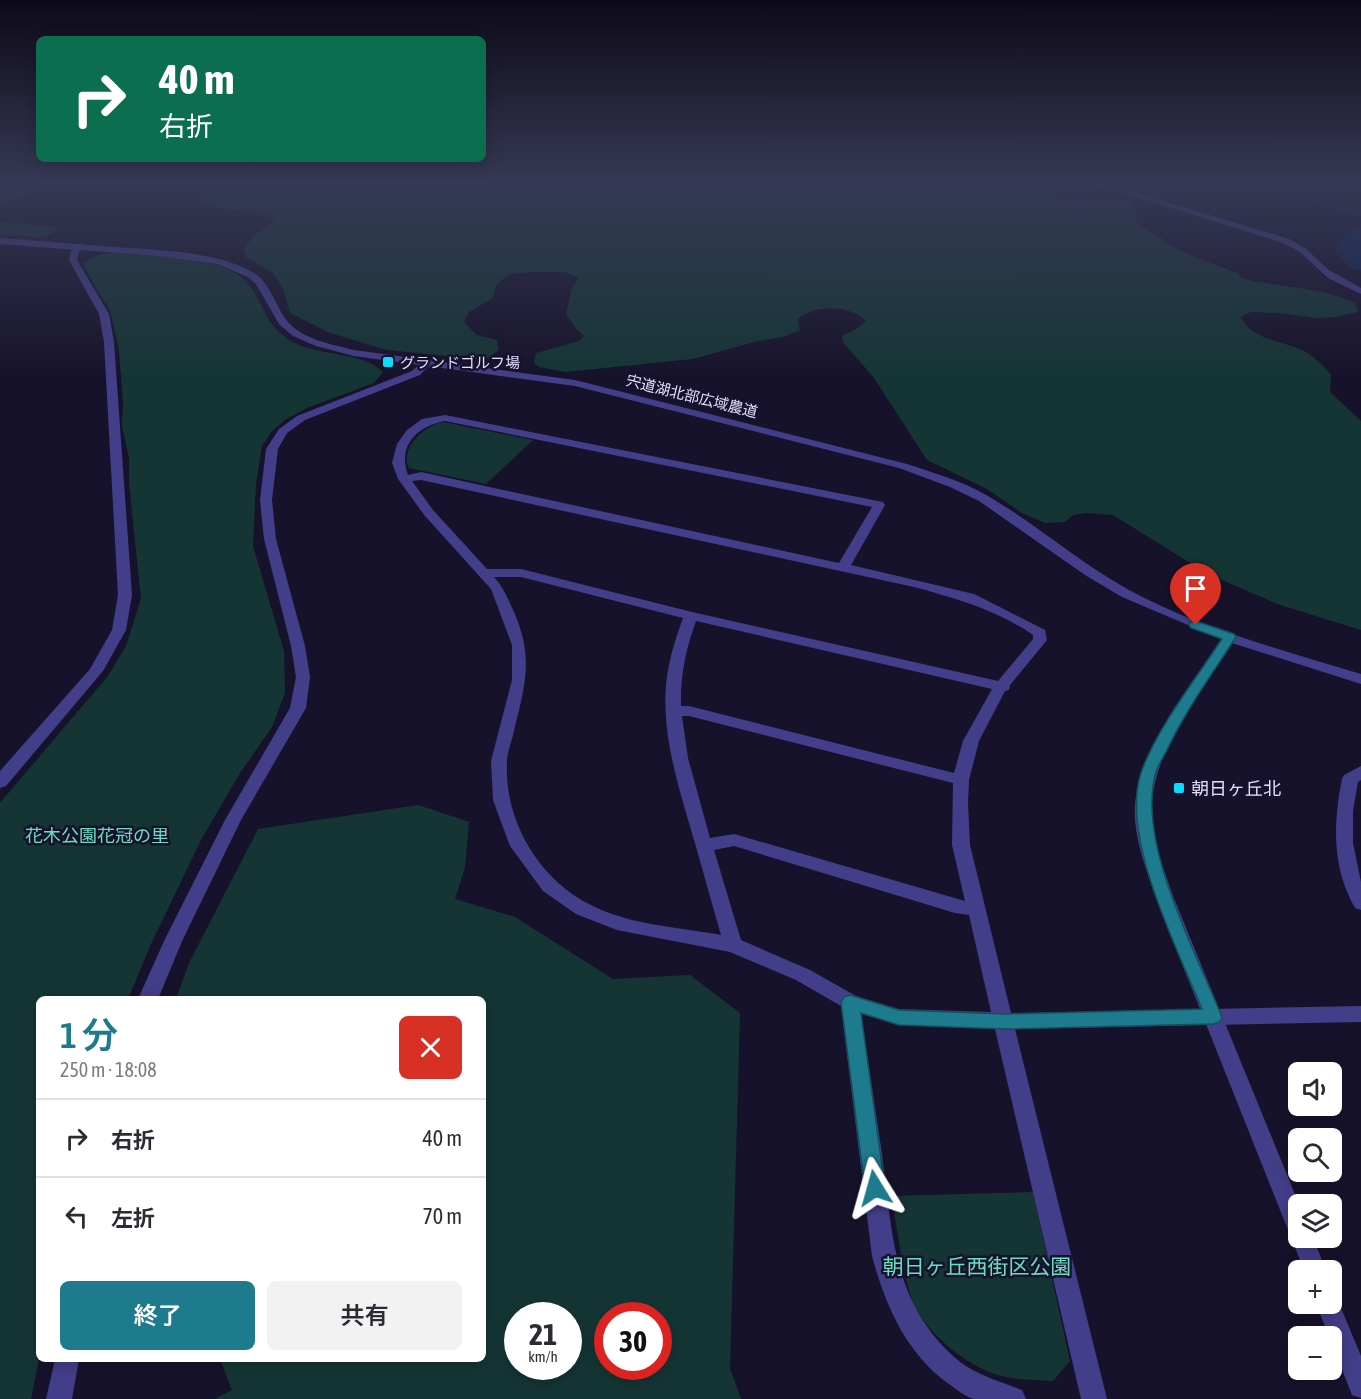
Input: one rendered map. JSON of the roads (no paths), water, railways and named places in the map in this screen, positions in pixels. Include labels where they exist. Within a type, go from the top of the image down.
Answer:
[{"type":"street","points":[[0,782],[96,671],[119,630],[125,595],[109,342],[104,314],[73,260],[75,251],[79,247]]},
{"type":"street","name":"宍道湖北部広域農道","points":[[95,247],[194,256],[239,268],[260,283],[282,322],[296,334],[320,344],[354,353],[575,383],[903,466],[981,497],[1018,520],[1077,565],[1126,594],[1179,619],[1361,679]]},
{"type":"street","points":[[1298,247],[1310,254],[1316,264],[1334,278],[1361,291]]},
{"type":"street","points":[[149,996],[174,939],[233,820],[298,708],[303,677],[270,538],[267,510],[272,449],[283,431],[301,418],[416,373],[428,362]]},
{"type":"street","points":[[844,566],[879,505],[445,418],[426,421],[411,432],[403,444],[398,463],[404,479],[429,513],[497,588],[519,645],[519,680],[500,761],[501,800],[516,842],[549,886],[582,909],[617,923],[733,945],[803,975],[850,1002],[899,1017],[1005,1021],[1361,1014]]},
{"type":"street","points":[[404,479],[422,476],[844,566],[969,597],[1040,633],[1040,640],[982,714],[967,753],[961,780],[961,845],[1094,1399]]},
{"type":"street","points":[[484,573],[521,573],[691,615],[1004,687]]},
{"type":"street","points":[[691,615],[676,657],[673,711],[677,748],[733,945]]},
{"type":"street","points":[[1229,637],[1167,735],[1148,773],[1143,813],[1151,853],[1164,896],[1288,1204]]},
{"type":"street","points":[[673,711],[689,711],[961,780]]},
{"type":"street","points":[[1361,772],[1350,779],[1342,837],[1352,886],[1361,903]]},
{"type":"street","points":[[704,845],[734,840],[955,906],[975,909]]},
{"type":"street","points":[[850,1002],[884,1257],[900,1306],[928,1350],[954,1375],[993,1395],[1013,1399]]},
{"type":"street","points":[[1332,1314],[1361,1386]]},
{"type":"street","points":[[59,1399],[66,1362]]},
{"type":"waterway","points":[[1350,247],[1349,252],[1361,262]]},
{"type":"place","name":"グランドゴルフ場","points":[[388,362]]},
{"type":"place","name":"朝日ヶ丘北","points":[[1179,788]]},
{"type":"park label","name":"花木公園花冠の里","points":[[97,835]]},
{"type":"park label","name":"朝日ヶ丘西街区公園","points":[[977,1266]]}]
